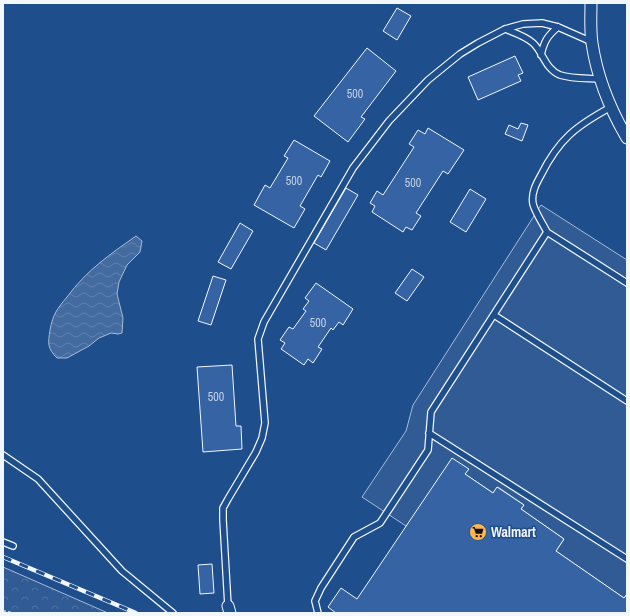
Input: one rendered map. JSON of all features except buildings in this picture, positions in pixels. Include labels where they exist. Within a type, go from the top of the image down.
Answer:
[{"type":"street","points":[[591,3],[592,42],[600,79],[611,108],[627,138]]},
{"type":"lane","points":[[229,609],[223,508],[256,452],[265,423],[258,356],[258,339],[264,322],[353,168],[376,137],[428,80],[460,54],[505,29],[523,24],[542,23],[558,27],[592,42]]},
{"type":"lane","points":[[541,56],[543,46],[548,36],[558,27]]},
{"type":"lane","points":[[505,29],[522,35],[534,43],[549,67],[559,74],[572,77],[600,79]]},
{"type":"lane","points":[[611,108],[585,122],[568,136],[550,157],[534,189],[533,204],[547,232],[627,283]]},
{"type":"lane","points":[[318,613],[315,601],[321,588],[354,537],[380,523],[428,450],[430,412],[547,232]]},
{"type":"lane","points":[[494,315],[627,401]]},
{"type":"lane","points":[[429,433],[627,559]]},
{"type":"lane","points":[[3,455],[38,479],[122,571],[173,613]]},
{"type":"lane","points":[[3,542],[13,546]]},
{"type":"path","points":[[3,611],[12,613]]},
{"type":"green space","points":[[3,567],[108,613],[3,613]]},
{"type":"shaded area","points":[[541,205],[627,260],[627,594],[624,598],[556,551],[564,539],[521,509],[524,505],[498,487],[493,493],[465,474],[468,469],[406,526],[362,497],[406,431],[413,405]]},
{"type":"water","points":[[136,236],[142,241],[140,252],[127,265],[119,282],[117,294],[123,318],[122,333],[111,333],[99,338],[89,346],[67,358],[57,358],[51,351],[49,335],[51,324],[58,308],[82,279]]},
{"type":"railway","points":[[3,557],[136,613]]},
{"type":"place","name":"Walmart","points":[[478,532]]}]
